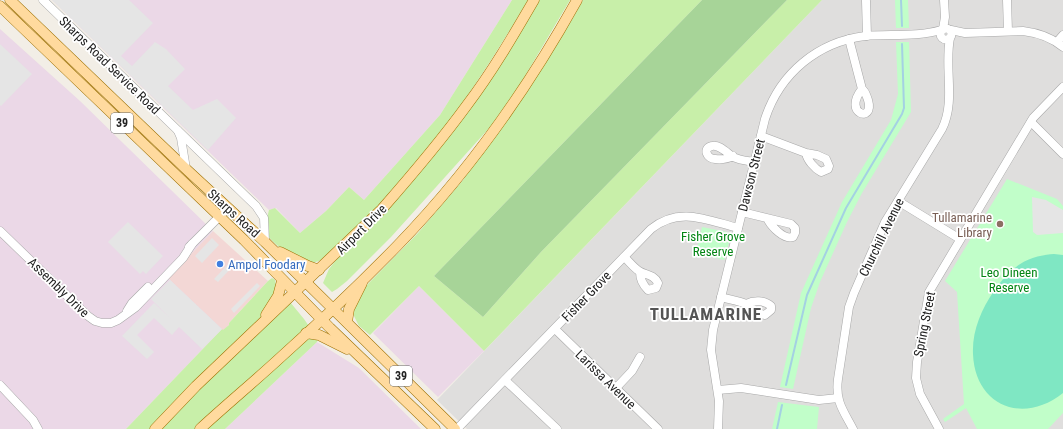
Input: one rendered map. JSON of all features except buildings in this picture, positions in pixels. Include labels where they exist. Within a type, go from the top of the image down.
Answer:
[{"type":"main road","name":"Sharps Road","points":[[10,0],[186,169],[268,245],[456,429]]},
{"type":"main road","name":"Airport Drive","points":[[155,429],[196,386],[382,209],[437,144],[467,105],[489,74],[534,0]]},
{"type":"main road","points":[[200,429],[333,308],[397,246],[429,211],[485,142],[526,83],[577,0]]},
{"type":"main road","name":"Sharps Road","points":[[0,6],[219,217],[282,281],[435,429]]},
{"type":"main road","points":[[268,245],[304,265],[319,270]]},
{"type":"main road","points":[[347,322],[349,309],[367,275]]},
{"type":"main road","points":[[257,328],[278,296],[282,281]]},
{"type":"main road","points":[[306,332],[319,335],[360,357]]},
{"type":"street","name":"Sharps Road Service Road","points":[[43,0],[256,206],[264,218],[268,245]]},
{"type":"street","name":"Churchill Avenue","points":[[853,429],[838,398],[838,379],[850,301],[883,228],[942,129],[948,116],[948,51],[944,0]]},
{"type":"street","points":[[1007,0],[1008,31]]},
{"type":"street","points":[[866,1],[867,36]]},
{"type":"street","name":"Dawson Street","points":[[718,429],[718,390],[711,350],[711,341],[765,119],[773,99],[782,84],[794,70],[814,54],[836,43],[867,36],[1024,31],[1045,35],[1060,45]]},
{"type":"street","points":[[1060,45],[1063,35]]},
{"type":"street","points":[[849,39],[862,88]]},
{"type":"street","name":"Spring Street","points":[[939,429],[918,389],[916,378],[916,367],[929,292],[1031,122],[1063,87]]},
{"type":"street","points":[[1031,122],[1063,154]]},
{"type":"street","points":[[178,130],[181,138],[186,169]]},
{"type":"street","points":[[761,136],[806,153]]},
{"type":"street","points":[[733,156],[754,162]]},
{"type":"street","points":[[898,201],[960,239]]},
{"type":"street","name":"Assembly Drive","points":[[0,231],[91,319],[102,323],[111,323],[118,320],[136,307],[184,258],[192,244],[228,208]]},
{"type":"street","points":[[742,212],[768,220]]},
{"type":"street","name":"Fisher Grove","points":[[456,429],[658,223],[676,216],[692,217],[738,228]]},
{"type":"street","points":[[624,257],[640,272]]},
{"type":"street","points":[[721,297],[746,304]]},
{"type":"street","name":"Larissa Avenue","points":[[555,329],[658,429]]},
{"type":"street","points":[[616,388],[632,370],[640,357]]},
{"type":"street","points":[[505,380],[556,429]]},
{"type":"street","points":[[0,385],[33,420],[38,429]]},
{"type":"street","points":[[718,390],[741,388],[819,400],[838,398]]},
{"type":"shaded area","points":[[52,0],[512,0],[440,115],[364,200],[349,187],[326,211],[300,233],[276,208],[269,210]]},
{"type":"shaded area","points":[[52,0],[129,0],[153,23],[121,56],[132,66],[155,42],[166,49],[185,69],[168,86],[193,110],[217,99],[236,118],[208,150]]},
{"type":"shaded area","points":[[822,0],[1063,0],[1063,429],[467,429],[437,400]]},
{"type":"shaded area","points":[[0,29],[80,101],[213,231],[168,278],[222,329],[126,429],[0,429]]},
{"type":"shaded area","points":[[0,44],[32,74],[1,106],[0,105]]},
{"type":"shaded area","points":[[1032,197],[1046,200],[1063,210],[1063,233],[1037,235],[1033,232]]},
{"type":"shaded area","points":[[128,222],[163,256],[146,274],[143,271],[140,274],[108,242]]},
{"type":"shaded area","points":[[213,231],[268,281],[223,331],[168,278]]},
{"type":"shaded area","points":[[212,238],[219,245],[202,263],[195,256]]},
{"type":"shaded area","points":[[232,260],[236,263],[218,282],[214,279]]},
{"type":"shaded area","points":[[170,280],[222,329],[202,349],[179,327],[172,335],[154,318],[137,335],[154,352],[147,359],[122,336],[154,303],[171,319],[151,299]]},
{"type":"shaded area","points":[[257,283],[260,286],[234,313],[231,309]]},
{"type":"shaded area","points":[[419,286],[484,351],[438,397],[373,333]]},
{"type":"shaded area","points":[[317,342],[359,368],[421,429],[225,429]]},
{"type":"green space","points":[[512,0],[528,0],[491,60],[451,119],[423,156],[400,182],[327,257],[312,263],[307,262],[287,252],[270,239],[267,232],[269,210],[275,208],[300,233],[326,211],[349,187],[364,200],[440,115]]},
{"type":"green space","points":[[536,0],[570,0],[519,86],[491,126],[391,237],[347,281],[332,292],[323,283],[329,269],[408,184]]},
{"type":"green space","points":[[583,0],[702,0],[434,276],[483,317],[541,252],[787,0],[822,0],[484,351],[419,286],[370,335],[359,326],[353,314],[355,303],[365,287],[418,233],[464,179],[476,159],[528,90]]},
{"type":"green space","points":[[702,0],[787,0],[541,252],[483,317],[434,276]]},
{"type":"green space","points":[[895,0],[908,0],[909,28],[896,28]]},
{"type":"green space","points":[[896,42],[909,42],[911,112],[862,193],[820,282],[811,308],[793,389],[780,387],[801,293],[842,202],[891,120],[898,94]]},
{"type":"green space","name":"Leo Dineen Reserve","points":[[1007,179],[1057,199],[1063,206],[1063,413],[1048,429],[977,429],[966,408],[945,422],[943,419],[964,404],[957,292],[945,281]]},
{"type":"green space","name":"Fisher Grove Reserve","points":[[702,227],[727,232],[731,236],[724,260],[696,253]]},
{"type":"green space","points":[[1054,254],[1063,255],[1063,393],[1048,403],[1032,408],[1017,408],[1004,405],[992,398],[982,387],[976,372],[973,345],[978,321],[994,291],[1012,270],[1035,257]]},
{"type":"green space","points":[[272,278],[304,319],[318,339],[317,342],[225,429],[126,429],[222,329],[223,330],[229,325],[229,323]]},
{"type":"green space","points":[[778,402],[819,407],[817,429],[772,429]]},
{"type":"waterway","points":[[901,0],[902,26]]},
{"type":"waterway","points":[[786,385],[807,295],[846,208],[902,114],[904,108],[902,44]]},
{"type":"waterway","points":[[777,429],[782,405]]},
{"type":"place","name":"Tullamarine Library","points":[[1000,224]]},
{"type":"place","name":"Ampol Foodary","points":[[220,264]]},
{"type":"district","name":"TULLAMARINE","points":[[706,314]]}]
